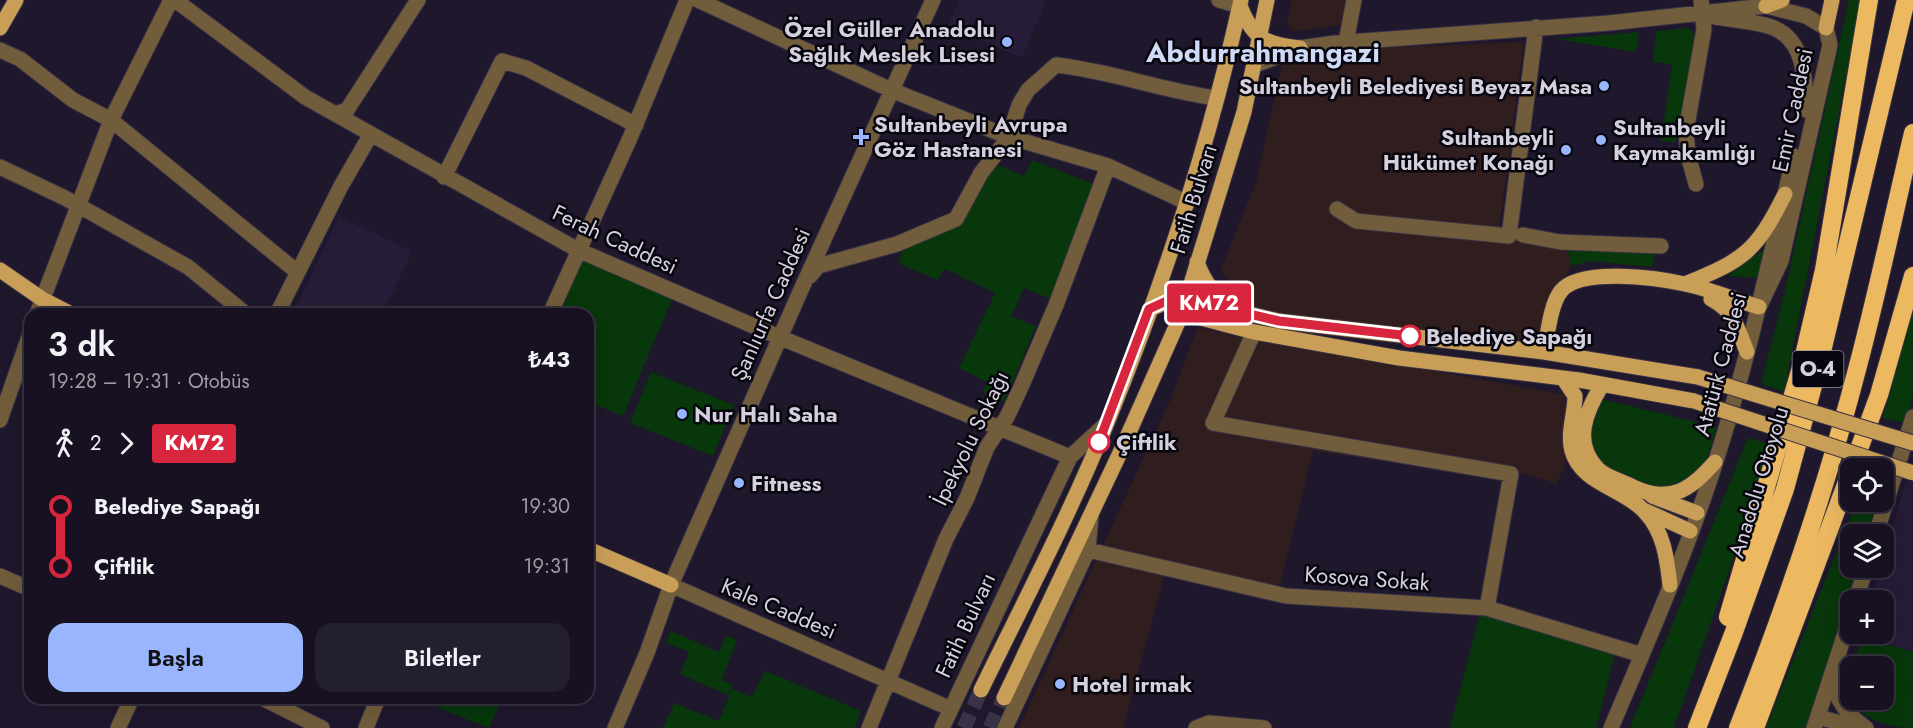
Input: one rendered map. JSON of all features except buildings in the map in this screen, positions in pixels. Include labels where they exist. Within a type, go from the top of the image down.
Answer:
[{"type":"highway","points":[[1695,728],[1804,354],[1824,270],[1869,0]]},
{"type":"highway","name":"Anadolu Otoyolu","points":[[1695,728],[1734,633],[1785,489],[1819,364],[1906,0]]},
{"type":"highway","name":"O-4","points":[[1738,728],[1773,638],[1821,492],[1859,363],[1913,133]]},
{"type":"highway","points":[[1856,458],[1879,395],[1913,276]]},
{"type":"highway","points":[[1755,728],[1840,502]]},
{"type":"main road","points":[[0,28],[16,0]]},
{"type":"main road","name":"Fatih Bulvarı","points":[[1004,698],[1091,512],[1197,262],[1244,112],[1267,0]]},
{"type":"main road","points":[[1766,6],[1782,0]]},
{"type":"main road","name":"Atatürk Caddesi","points":[[1826,28],[1832,0]]},
{"type":"main road","points":[[1240,3],[1247,24],[1259,38],[1275,45],[1300,48]]},
{"type":"main road","name":"Fatih Bulvarı","points":[[981,690],[1107,423],[1170,256],[1188,203],[1240,3]]},
{"type":"main road","points":[[1685,284],[1730,266],[1743,255],[1768,228],[1785,194]]},
{"type":"main road","points":[[1170,256],[1180,303]]},
{"type":"main road","points":[[1197,262],[1203,278],[1227,301],[1279,321]]},
{"type":"main road","points":[[0,270],[39,306]]},
{"type":"main road","points":[[1544,352],[1560,292],[1569,283],[1595,276],[1685,284],[1759,307]]},
{"type":"main road","points":[[1685,284],[1727,308],[1737,325],[1746,352]]},
{"type":"main road","points":[[1180,303],[1254,332],[1399,358],[1563,378],[1694,401],[1913,473]]},
{"type":"main road","points":[[1149,309],[1180,303],[1279,321],[1544,352],[1698,377],[1913,443]]},
{"type":"main road","points":[[1563,378],[1575,396],[1570,440],[1578,463],[1594,478],[1644,510],[1690,531]]},
{"type":"main road","points":[[1602,385],[1587,410],[1583,433],[1587,455],[1599,470],[1641,492],[1697,513]]},
{"type":"main road","points":[[1641,492],[1654,495],[1680,491],[1692,485],[1715,462]]},
{"type":"main road","points":[[1644,510],[1664,544],[1670,585]]},
{"type":"main road","name":"Kale Caddesi","points":[[594,552],[671,585]]},
{"type":"street","name":"Ferah Caddesi","points":[[173,0],[305,97],[444,177],[578,250],[779,337],[1070,457]]},
{"type":"street","points":[[39,306],[111,120],[173,0]]},
{"type":"street","points":[[335,114],[347,110],[418,0]]},
{"type":"street","points":[[553,308],[636,125],[687,0]]},
{"type":"street","points":[[698,0],[891,90],[1009,137],[1108,166],[1188,203]]},
{"type":"street","name":"Şanlıurfa Caddesi","points":[[615,728],[647,653],[671,585],[779,337],[933,0]]},
{"type":"street","points":[[1219,0],[1240,3]]},
{"type":"street","points":[[1346,42],[1354,0]]},
{"type":"street","name":"Emir Caddesi","points":[[1255,65],[1300,48],[1346,42],[1536,27],[1701,7],[1766,6],[1806,16],[1826,28],[1830,45],[1781,261],[1759,307]]},
{"type":"street","points":[[1696,184],[1689,160],[1686,131],[1704,29],[1701,7],[1773,27],[1785,35],[1795,46],[1801,62],[1805,77],[1806,110]]},
{"type":"street","points":[[1337,209],[1356,221],[1509,236],[1536,27]]},
{"type":"street","name":"Atatürk Caddesi","points":[[1611,728],[1670,585],[1715,462],[1759,307],[1826,28]]},
{"type":"street","points":[[0,50],[20,59],[73,100],[111,120],[296,271]]},
{"type":"street","points":[[444,177],[502,61],[526,68],[636,125]]},
{"type":"street","points":[[800,291],[818,266],[897,244],[956,219],[981,173],[1009,137],[1019,105],[1028,90],[1056,65],[1098,70],[1179,93],[1217,98]]},
{"type":"street","points":[[280,308],[296,271],[370,134]]},
{"type":"street","name":"İpekyolu Sokağı","points":[[869,728],[946,539],[998,427],[1007,417],[1056,305],[1108,166]]},
{"type":"street","points":[[0,167],[188,267],[239,308]]},
{"type":"street","points":[[1523,235],[1560,242],[1661,246]]},
{"type":"street","points":[[1254,332],[1213,423],[1511,474],[1487,608]]},
{"type":"street","points":[[0,420],[24,351]]},
{"type":"street","points":[[1879,524],[1913,417]]},
{"type":"street","name":"Fatih Bulvarı","points":[[942,728],[1070,457],[1107,423]]},
{"type":"street","points":[[1005,728],[1088,550],[1091,512]]},
{"type":"street","name":"Kosova Sokak","points":[[1088,550],[1286,596],[1487,608],[1642,655]]},
{"type":"street","points":[[0,576],[24,586]]},
{"type":"street","name":"Kale Caddesi","points":[[671,585],[951,709]]},
{"type":"street","points":[[1842,644],[1819,724],[1858,728]]},
{"type":"street","points":[[1833,673],[1835,690],[1842,706],[1866,728]]},
{"type":"street","points":[[118,728],[129,704]]},
{"type":"street","points":[[274,704],[322,728]]},
{"type":"street","points":[[366,728],[376,704]]},
{"type":"street","points":[[1196,728],[1209,723],[1264,728]]},
{"type":"shaded area","name":"Özel Güller Anadolu Sağlık Meslek Lisesi","points":[[959,0],[1040,0],[1046,3],[1022,57],[948,27]]},
{"type":"shaded area","points":[[1292,0],[1350,0],[1345,24],[1294,32],[1287,23]]},
{"type":"shaded area","points":[[1524,42],[1499,230],[1515,239],[1567,247],[1571,266],[1539,338],[1513,342],[1260,312],[1220,271],[1256,182],[1282,64],[1340,49]]},
{"type":"shaded area","points":[[339,217],[412,251],[385,308],[295,308]]},
{"type":"shaded area","points":[[1197,328],[1572,396],[1566,463],[1557,484],[1519,472],[1517,480],[1313,451],[1280,585],[1164,577],[1123,728],[1019,728],[1171,398]]},
{"type":"shaded area","points":[[1906,480],[1913,483],[1913,652],[1886,644],[1894,644],[1894,590],[1875,590],[1878,578],[1894,578],[1894,524]]},
{"type":"green space","points":[[1849,0],[1861,0],[1784,392],[1761,384],[1785,290]]},
{"type":"green space","points":[[1688,28],[1697,37],[1676,142],[1661,141],[1672,64],[1653,62],[1656,31]]},
{"type":"green space","points":[[1639,32],[1636,52],[1556,39]]},
{"type":"green space","points":[[1032,160],[1096,185],[1050,299],[1024,288],[1011,317],[1036,326],[1004,402],[983,392],[987,382],[959,368],[995,293],[945,269],[937,280],[898,263],[905,245],[962,220],[995,164],[1024,176]]},
{"type":"green space","points":[[1770,245],[1763,278],[1727,276]]},
{"type":"green space","points":[[1567,247],[1656,248],[1652,267],[1591,261],[1571,266]]},
{"type":"green space","points":[[582,259],[672,299],[623,416],[594,404],[594,308],[562,308]]},
{"type":"green space","points":[[1913,310],[1913,395],[1905,423],[1883,418]]},
{"type":"green space","name":"Nur Halı Saha","points":[[651,372],[734,405],[713,456],[630,423]]},
{"type":"green space","points":[[1601,399],[1717,427],[1698,478],[1685,488],[1669,491],[1650,489],[1631,483],[1613,472],[1599,459],[1590,444],[1588,428]]},
{"type":"green space","points":[[1748,438],[1768,443],[1757,491],[1674,728],[1630,728]]},
{"type":"green space","points":[[1853,512],[1876,512],[1872,524],[1848,524]]},
{"type":"green space","points":[[1840,543],[1840,578],[1856,578],[1852,590],[1840,590],[1840,627],[1806,728],[1766,728]]},
{"type":"green space","points":[[1480,614],[1615,653],[1596,728],[1450,728]]},
{"type":"green space","points":[[671,631],[719,652],[726,635],[737,640],[722,680],[733,685],[728,695],[680,674],[689,652],[666,643]]},
{"type":"green space","points":[[1860,644],[1886,644],[1913,652],[1913,728],[1884,724],[1859,710],[1894,710],[1894,656],[1855,656]]},
{"type":"green space","points":[[765,671],[861,711],[855,728],[663,728],[674,703],[719,721],[732,689],[752,697]]},
{"type":"green space","points":[[429,704],[499,704],[489,728]]},
{"type":"tunnel","points":[[964,728],[981,690]]},
{"type":"tunnel","points":[[990,728],[1004,698]]},
{"type":"bus line","name":"KM72","points":[[1099,442],[1149,309],[1173,298],[1208,302],[1279,321],[1410,336]]},
{"type":"place","name":"Özel Güller Anadolu Sağlık Meslek Lisesi","points":[[1007,42]]},
{"type":"place","name":"Sultanbeyli Belediyesi Beyaz Masa","points":[[1604,86]]},
{"type":"place","name":"Sultanbeyli Avrupa Göz Hastanesi","points":[[861,137]]},
{"type":"place","name":"Sultanbeyli Kaymakamlığı","points":[[1601,140]]},
{"type":"place","name":"Sultanbeyli Hükümet Konağı","points":[[1566,150]]},
{"type":"place","name":"Belediye Sapağı","points":[[1410,336]]},
{"type":"place","name":"Nur Halı Saha","points":[[682,414]]},
{"type":"place","name":"Çiftlik","points":[[1099,442]]},
{"type":"place","name":"Fitness","points":[[739,483]]},
{"type":"place","name":"Hotel irmak","points":[[1060,684]]},
{"type":"district","name":"Abdurrahmangazi","points":[[1263,52]]}]
